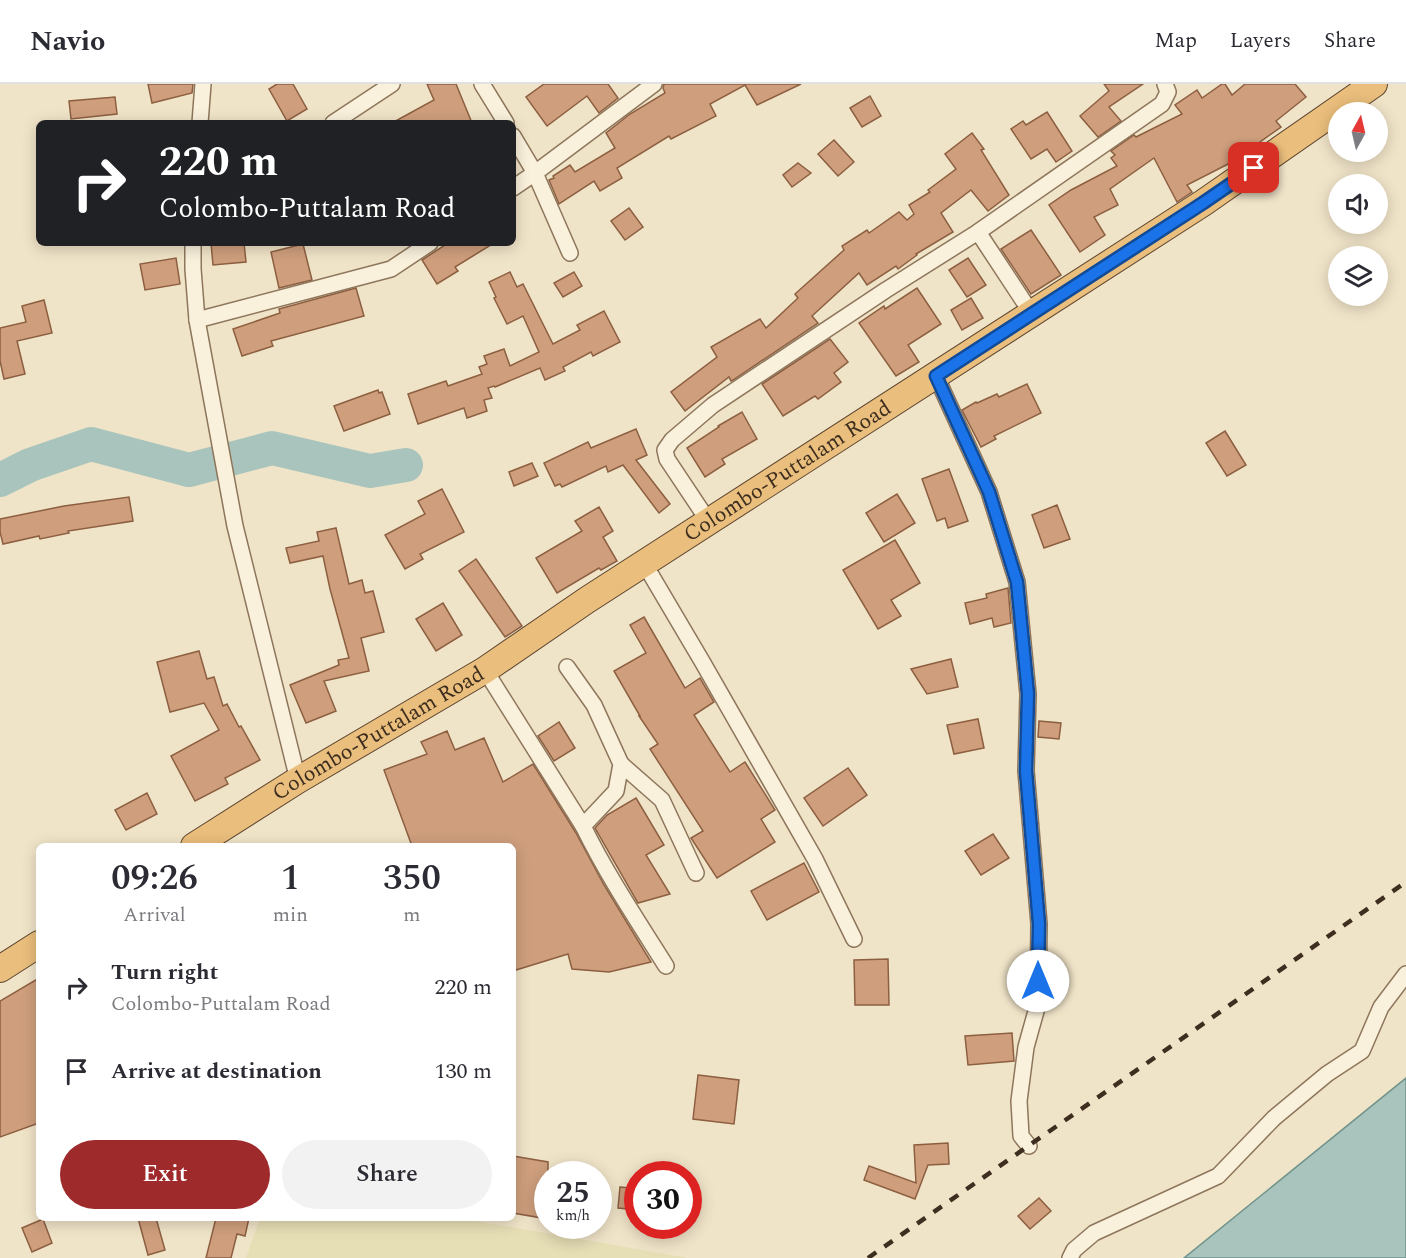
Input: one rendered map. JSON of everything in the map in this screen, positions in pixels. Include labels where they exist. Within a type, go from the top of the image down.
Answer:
[{"type":"highway","name":"Colombo-Puttalam Road","points":[[199,843],[298,780],[485,670],[587,600],[1203,203],[1374,84]]},
{"type":"highway","points":[[0,969],[36,946]]},
{"type":"street","points":[[200,120],[202,84]]},
{"type":"street","points":[[338,120],[392,84]]},
{"type":"street","points":[[482,84],[504,120]]},
{"type":"street","points":[[516,186],[654,84]]},
{"type":"street","points":[[709,522],[667,459],[665,450],[672,440],[723,399],[886,290],[978,232],[1162,104],[1168,92],[1165,84]]},
{"type":"street","points":[[516,141],[535,173],[570,253]]},
{"type":"street","points":[[978,232],[1032,314]]},
{"type":"street","points":[[193,246],[192,269],[197,320],[235,526],[298,780]]},
{"type":"street","points":[[197,320],[391,269],[426,246]]},
{"type":"street","points":[[936,376],[989,492],[1017,582],[1028,694],[1026,771],[1039,924],[1038,1004],[1026,1047],[1019,1101],[1021,1136],[1029,1146]]},
{"type":"street","points":[[644,563],[815,859],[854,939]]},
{"type":"street","points":[[567,667],[594,705],[621,764],[662,800],[696,873]]},
{"type":"street","points":[[485,670],[583,826],[597,856],[666,966]]},
{"type":"street","points":[[583,826],[616,791],[621,764]]},
{"type":"street","points":[[1070,1258],[1074,1250],[1094,1233],[1218,1176],[1275,1118],[1327,1074],[1362,1051],[1381,1007],[1406,974]]},
{"type":"shaded area","points":[[259,1221],[476,1221],[534,1231],[534,1239],[579,1239],[688,1258],[246,1258]]},
{"type":"water","points":[[1406,1078],[1406,1258],[1184,1258]]},
{"type":"building","points":[[148,84],[193,84],[192,93],[152,103]]},
{"type":"building","points":[[277,84],[293,84],[307,109],[286,120],[269,89]]},
{"type":"building","points":[[427,84],[456,84],[471,120],[397,120],[434,100]]},
{"type":"building","points":[[544,84],[608,84],[618,98],[599,113],[587,96],[547,126],[526,97]]},
{"type":"building","points":[[664,84],[801,84],[757,105],[745,85],[710,104],[716,116],[671,139],[669,136],[617,168],[622,178],[600,191],[594,181],[559,204],[549,180],[570,165],[575,172],[615,148],[606,133],[630,114],[665,93]]},
{"type":"building","points":[[1104,84],[1143,84],[1109,107],[1121,121],[1098,137],[1080,116],[1109,91]]},
{"type":"building","points":[[1225,84],[1232,95],[1245,84],[1295,84],[1306,97],[1276,121],[1281,127],[1232,162],[1187,185],[1192,192],[1177,202],[1154,158],[1110,189],[1118,205],[1094,217],[1105,235],[1080,252],[1049,205],[1071,190],[1117,166],[1111,158],[1115,155],[1111,151],[1134,135],[1136,137],[1182,114],[1175,105],[1197,90],[1202,98]]},
{"type":"building","points":[[870,96],[881,116],[862,127],[850,108]]},
{"type":"building","points":[[115,97],[117,114],[71,119],[69,101]]},
{"type":"building","points":[[1047,112],[1072,151],[1056,162],[1047,149],[1031,159],[1011,129],[1023,121],[1026,125]]},
{"type":"building","points":[[972,133],[984,149],[981,150],[1009,195],[988,211],[971,190],[941,213],[953,232],[916,254],[898,269],[896,266],[867,285],[859,273],[812,316],[818,323],[733,380],[731,381],[729,377],[685,411],[671,392],[717,357],[711,347],[760,319],[766,328],[798,298],[795,294],[844,250],[842,246],[867,230],[869,233],[899,212],[907,220],[914,214],[909,205],[930,192],[928,190],[956,169],[945,154]]},
{"type":"building","points":[[834,140],[854,162],[838,176],[818,154]]},
{"type":"building","points":[[798,163],[811,173],[792,187],[783,175]]},
{"type":"building","points":[[629,208],[643,227],[625,240],[611,221]]},
{"type":"building","points":[[1031,230],[1061,275],[1031,294],[1001,249]]},
{"type":"building","points":[[211,246],[244,246],[246,262],[213,265]]},
{"type":"building","points":[[304,246],[312,280],[279,288],[271,252]]},
{"type":"building","points":[[443,246],[489,246],[455,267],[458,271],[437,284],[422,260]]},
{"type":"building","points":[[176,258],[180,284],[145,290],[140,264]]},
{"type":"building","points":[[968,258],[986,285],[967,297],[949,270]]},
{"type":"building","points":[[510,272],[517,287],[523,284],[553,344],[580,330],[577,325],[604,311],[620,342],[593,356],[591,352],[563,367],[565,371],[545,380],[540,368],[488,388],[492,398],[484,400],[487,411],[467,418],[464,408],[418,424],[408,394],[446,381],[448,386],[482,374],[479,367],[487,364],[484,356],[504,349],[510,366],[539,352],[523,316],[507,324],[494,298],[496,297],[489,282]]},
{"type":"building","points":[[574,272],[582,286],[563,297],[554,283]]},
{"type":"building","points":[[356,288],[364,316],[271,341],[273,346],[242,356],[233,329],[280,313],[279,309]]},
{"type":"building","points":[[917,288],[941,324],[908,345],[919,362],[896,376],[859,323]]},
{"type":"building","points":[[971,298],[983,318],[962,330],[951,310]]},
{"type":"building","points":[[44,300],[52,333],[17,341],[25,374],[4,379],[0,361],[0,328],[26,322],[22,306]]},
{"type":"building","points":[[830,339],[848,362],[834,373],[841,382],[818,399],[815,396],[783,416],[762,384]]},
{"type":"building","points":[[1027,384],[1041,413],[994,436],[996,439],[981,447],[962,410],[976,402],[997,394],[999,397]]},
{"type":"building","points":[[378,390],[379,393],[382,392],[390,414],[344,431],[334,406]]},
{"type":"building","points":[[742,412],[757,439],[722,459],[725,464],[705,477],[687,448]]},
{"type":"building","points":[[636,429],[647,455],[636,460],[670,504],[659,513],[623,465],[608,472],[606,466],[562,487],[560,484],[555,486],[544,463],[588,442],[591,448]]},
{"type":"building","points":[[1225,431],[1246,465],[1227,476],[1206,443]]},
{"type":"building","points":[[532,463],[538,476],[514,486],[509,472]]},
{"type":"building","points":[[949,469],[968,521],[948,528],[945,518],[937,521],[922,479]]},
{"type":"building","points":[[442,489],[464,532],[420,554],[423,559],[405,569],[385,535],[425,514],[418,501]]},
{"type":"building","points":[[897,494],[915,523],[884,542],[866,513]]},
{"type":"building","points":[[129,497],[133,521],[3,544],[0,519],[64,506]]},
{"type":"building","points":[[1057,505],[1070,539],[1044,548],[1032,515]]},
{"type":"building","points":[[599,507],[613,531],[603,537],[617,561],[601,570],[599,568],[557,593],[536,558],[582,531],[575,521]]},
{"type":"building","points":[[336,528],[349,584],[362,580],[365,593],[373,591],[384,632],[361,638],[369,671],[324,681],[336,711],[306,723],[290,685],[339,665],[338,660],[349,658],[323,556],[290,563],[286,548],[319,541],[317,532]]},
{"type":"building","points":[[895,540],[920,583],[891,600],[901,616],[878,629],[843,570]]},
{"type":"building","points":[[476,559],[522,626],[505,637],[459,571]]},
{"type":"building","points":[[1008,588],[1011,623],[994,627],[992,618],[970,624],[965,603],[987,598],[986,594]]},
{"type":"building","points":[[443,603],[462,635],[436,651],[416,619]]},
{"type":"building","points":[[644,617],[685,688],[700,678],[714,702],[694,715],[730,772],[745,762],[775,810],[761,819],[775,842],[717,878],[691,838],[703,831],[650,749],[658,744],[639,716],[614,671],[646,653],[630,625]]},
{"type":"building","points":[[199,651],[207,679],[214,677],[223,706],[227,704],[260,760],[225,778],[228,784],[195,801],[171,756],[219,730],[204,703],[170,712],[157,662]]},
{"type":"building","points":[[951,659],[958,687],[927,694],[911,669]]},
{"type":"building","points":[[978,719],[984,748],[954,754],[947,725]]},
{"type":"building","points":[[1039,721],[1061,723],[1059,739],[1038,737]]},
{"type":"building","points":[[559,722],[575,748],[554,761],[538,736]]},
{"type":"building","points":[[447,731],[455,750],[484,738],[503,782],[533,764],[651,962],[609,972],[572,969],[568,954],[516,970],[516,843],[411,843],[384,770],[427,754],[421,742]]},
{"type":"building","points":[[848,768],[867,795],[823,826],[804,798]]},
{"type":"building","points":[[147,793],[157,814],[126,830],[115,810]]},
{"type":"building","points":[[636,798],[664,845],[646,855],[670,894],[638,903],[595,828],[607,815]]},
{"type":"building","points":[[993,834],[1009,858],[981,875],[965,851]]},
{"type":"building","points":[[804,863],[819,892],[767,920],[751,891]]},
{"type":"building","points":[[888,959],[889,1005],[855,1005],[854,960]]},
{"type":"building","points":[[36,980],[36,1124],[0,1137],[0,1001]]},
{"type":"building","points":[[1012,1033],[1014,1061],[968,1065],[965,1036]]},
{"type":"building","points":[[698,1075],[739,1080],[734,1124],[693,1119]]},
{"type":"building","points":[[948,1143],[949,1164],[928,1165],[915,1199],[864,1180],[869,1166],[916,1183],[914,1145]]},
{"type":"building","points":[[516,1157],[542,1161],[534,1161],[534,1217],[516,1214]]},
{"type":"building","points":[[620,1187],[624,1187],[624,1209],[618,1208]]},
{"type":"building","points":[[1039,1198],[1051,1211],[1030,1229],[1018,1216]]},
{"type":"building","points":[[44,1221],[52,1243],[32,1252],[22,1228]]},
{"type":"building","points":[[139,1221],[157,1221],[165,1250],[148,1255]]},
{"type":"building","points":[[215,1221],[248,1221],[245,1236],[237,1234],[231,1258],[206,1258]]},
{"type":"waterway","points":[[0,480],[30,465],[91,444],[189,470],[272,448],[370,471],[406,465]]},
{"type":"railway","points":[[868,1258],[1406,882]]},
{"type":"route","points":[[1038,981],[1039,924],[1026,771],[1028,694],[1017,582],[989,492],[936,376],[1254,168]]}]
